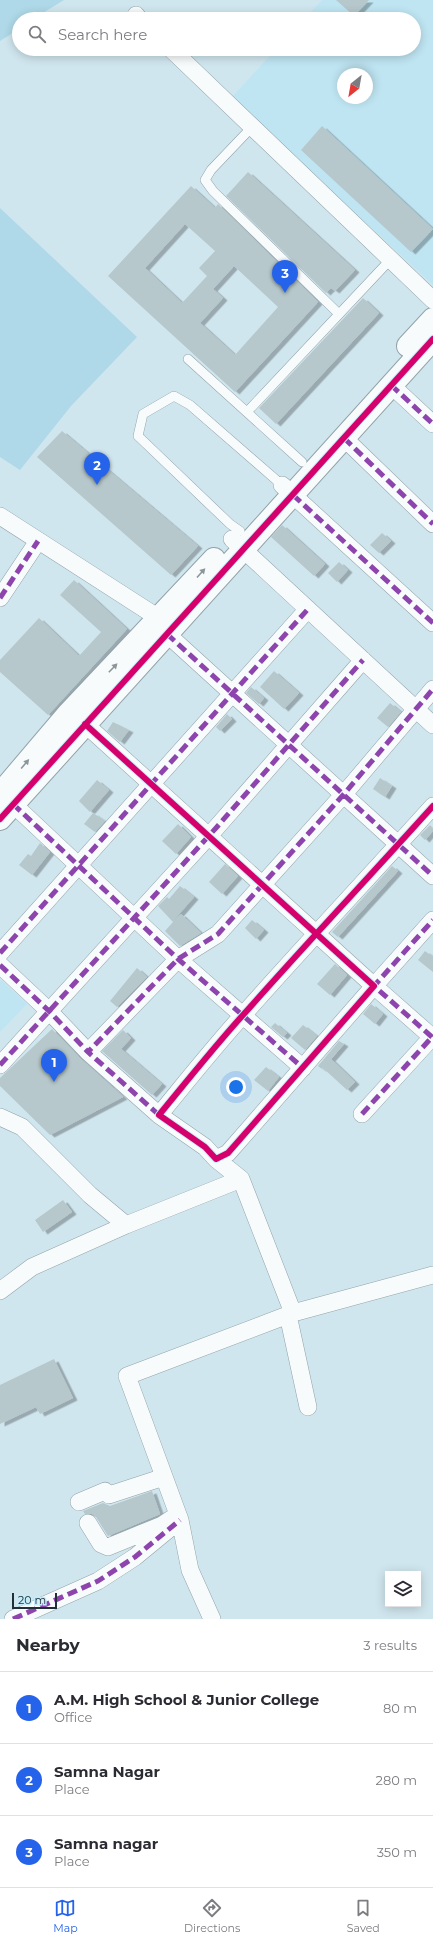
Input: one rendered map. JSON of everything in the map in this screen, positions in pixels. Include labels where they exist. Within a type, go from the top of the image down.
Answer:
[{"type":"street","points":[[178,56],[433,300]]},
{"type":"street","points":[[287,490],[302,462],[433,319]]},
{"type":"street","points":[[4,806],[85,724],[239,540],[287,490],[344,438],[433,339]]},
{"type":"street","points":[[392,386],[433,424]]},
{"type":"street","points":[[344,438],[433,524]]},
{"type":"street","points":[[287,490],[433,623]]},
{"type":"street","points":[[0,516],[167,627],[233,693],[433,876]]},
{"type":"street","points":[[239,540],[308,609],[433,724]]},
{"type":"street","points":[[0,598],[38,542]]},
{"type":"street","points":[[0,953],[308,609]]},
{"type":"street","points":[[4,806],[67,715],[167,627]]},
{"type":"street","points":[[0,1065],[209,836],[363,660]]},
{"type":"street","points":[[88,1052],[178,959],[218,934],[344,794],[433,689]]},
{"type":"street","points":[[85,724],[263,884],[316,934],[432,1036],[362,1114]]},
{"type":"street","points":[[4,806],[79,865],[178,959],[303,1068]]},
{"type":"street","points":[[159,1115],[242,1016],[433,806]]},
{"type":"street","points":[[216,1159],[228,1153],[433,920]]},
{"type":"street","points":[[0,965],[49,1011],[88,1052],[159,1115],[205,1147],[216,1159],[241,1179],[290,1314],[308,1407]]},
{"type":"street","points":[[0,1117],[22,1127],[90,1195],[126,1224]]},
{"type":"street","points":[[0,1291],[32,1267],[126,1224],[241,1179]]},
{"type":"street","points":[[212,1619],[190,1570],[175,1518],[160,1478],[127,1376],[290,1314],[433,1275]]},
{"type":"street","points":[[79,1502],[105,1491],[109,1496],[160,1478]]},
{"type":"street","points":[[88,1523],[101,1544],[108,1547],[175,1518]]},
{"type":"street","points":[[13,1619],[98,1581],[135,1557],[175,1518]]},
{"type":"lane","points":[[252,127],[211,170],[204,180],[213,191],[339,314]]},
{"type":"lane","points":[[247,412],[390,260]]},
{"type":"lane","points":[[188,359],[302,462]]},
{"type":"lane","points":[[239,540],[230,524],[138,436],[143,414],[174,396],[190,405],[287,490]]},
{"type":"shaded area","points":[[0,0],[64,0],[44,12],[12,12],[12,33],[0,41]]},
{"type":"shaded area","points":[[322,0],[433,0],[433,285],[231,98],[270,56],[421,56],[421,12],[311,12]]},
{"type":"shaded area","points":[[0,208],[137,337],[71,406],[20,470],[0,457]]},
{"type":"shaded area","points":[[0,979],[27,1004],[0,1032]]},
{"type":"building","points":[[336,0],[369,0],[358,12],[350,12]]},
{"type":"building","points":[[322,126],[433,229],[411,252],[301,150]]},
{"type":"building","points":[[248,172],[355,270],[335,291],[331,288],[326,293],[226,196]]},
{"type":"building","points":[[191,186],[215,208],[218,204],[318,302],[235,392],[108,276]],"holes":[[[185,224],[215,251],[199,268],[207,276],[182,303],[145,268]],[[234,266],[278,307],[235,355],[200,323],[223,298],[213,289]]]},
{"type":"building","points":[[363,298],[379,313],[276,424],[259,408]]},
{"type":"building","points":[[62,431],[198,546],[171,575],[37,457]]},
{"type":"building","points":[[282,525],[325,564],[314,576],[271,537]]},
{"type":"building","points":[[382,533],[391,541],[379,553],[370,545]]},
{"type":"building","points":[[339,562],[348,570],[337,582],[328,573]]},
{"type":"building","points":[[74,580],[127,629],[48,715],[0,672],[0,660],[39,618],[79,656],[101,632],[60,595]]},
{"type":"building","points":[[274,671],[299,693],[284,709],[260,687]]},
{"type":"building","points":[[251,687],[264,698],[259,704],[246,693]]},
{"type":"building","points":[[390,703],[401,712],[388,727],[377,718]]},
{"type":"building","points":[[227,714],[232,719],[220,731],[216,727]]},
{"type":"building","points":[[113,722],[129,730],[120,742],[107,731]]},
{"type":"building","points":[[380,778],[392,786],[385,797],[373,789]]},
{"type":"building","points":[[97,780],[109,790],[90,812],[79,801]]},
{"type":"building","points":[[93,813],[105,821],[95,832],[84,824]]},
{"type":"building","points":[[178,824],[191,837],[176,854],[162,841]]},
{"type":"building","points":[[430,825],[433,828],[433,831],[425,840],[420,835]]},
{"type":"building","points":[[40,843],[50,852],[32,875],[19,865],[28,854],[31,856]]},
{"type":"building","points":[[225,864],[238,876],[222,894],[209,882]]},
{"type":"building","points":[[392,866],[398,871],[338,937],[332,932]]},
{"type":"building","points":[[180,886],[194,897],[173,921],[181,914],[201,933],[180,946],[165,931],[173,922],[158,906],[167,897],[169,899]]},
{"type":"building","points":[[252,920],[264,930],[256,939],[245,928]]},
{"type":"building","points":[[425,951],[433,957],[433,972],[418,960]]},
{"type":"building","points":[[335,964],[347,975],[330,995],[317,984]]},
{"type":"building","points":[[137,968],[147,977],[117,1007],[110,1001]]},
{"type":"building","points":[[371,1004],[383,1014],[375,1024],[363,1014]]},
{"type":"building","points":[[275,1023],[287,1033],[283,1037],[271,1027]]},
{"type":"building","points":[[303,1025],[317,1036],[305,1050],[291,1038]]},
{"type":"building","points":[[52,1029],[81,1059],[123,1097],[50,1135],[0,1086],[0,1078]]},
{"type":"building","points":[[123,1030],[131,1038],[121,1049],[162,1084],[152,1095],[102,1051]]},
{"type":"building","points":[[339,1041],[344,1044],[331,1059],[355,1082],[347,1090],[323,1068],[322,1069],[318,1066]]},
{"type":"building","points":[[266,1067],[279,1077],[268,1091],[254,1080]]},
{"type":"building","points":[[63,1200],[72,1212],[43,1232],[35,1220]]},
{"type":"building","points":[[54,1359],[73,1398],[40,1414],[36,1407],[0,1424],[0,1385]]},
{"type":"building","points":[[152,1491],[160,1514],[108,1536],[96,1517],[92,1514],[85,1514],[83,1511],[103,1503],[110,1506]]},
{"type":"marked path","points":[[391,385],[433,424]]},
{"type":"marked path","points":[[344,438],[433,524]]},
{"type":"marked path","points":[[293,495],[433,623]]},
{"type":"marked path","points":[[0,598],[38,541]]},
{"type":"marked path","points":[[0,953],[308,609]]},
{"type":"marked path","points":[[167,634],[433,876]]},
{"type":"marked path","points":[[0,1065],[216,828],[363,660]]},
{"type":"marked path","points":[[159,1115],[88,1052],[178,959],[218,934],[344,794],[433,689]]},
{"type":"marked path","points":[[13,804],[178,959],[303,1068]]},
{"type":"marked path","points":[[432,1037],[374,986],[433,920]]},
{"type":"marked path","points":[[0,965],[49,1011],[88,1052]]},
{"type":"marked path","points":[[362,1114],[433,1036]]},
{"type":"marked path","points":[[13,1619],[98,1581],[135,1557],[180,1520]]},
{"type":"cycle path","points":[[0,819],[433,339]]},
{"type":"cycle path","points":[[85,724],[302,921],[338,953],[374,986],[228,1153],[216,1159],[205,1147],[159,1115],[232,1027],[314,937],[338,910],[385,858],[433,806]]},
{"type":"place","name":"Samna nagar","points":[[285,293]]},
{"type":"place","name":"Samna Nagar","points":[[97,485]]},
{"type":"place","name":"A.M. High School & Junior College","points":[[54,1082]]}]
